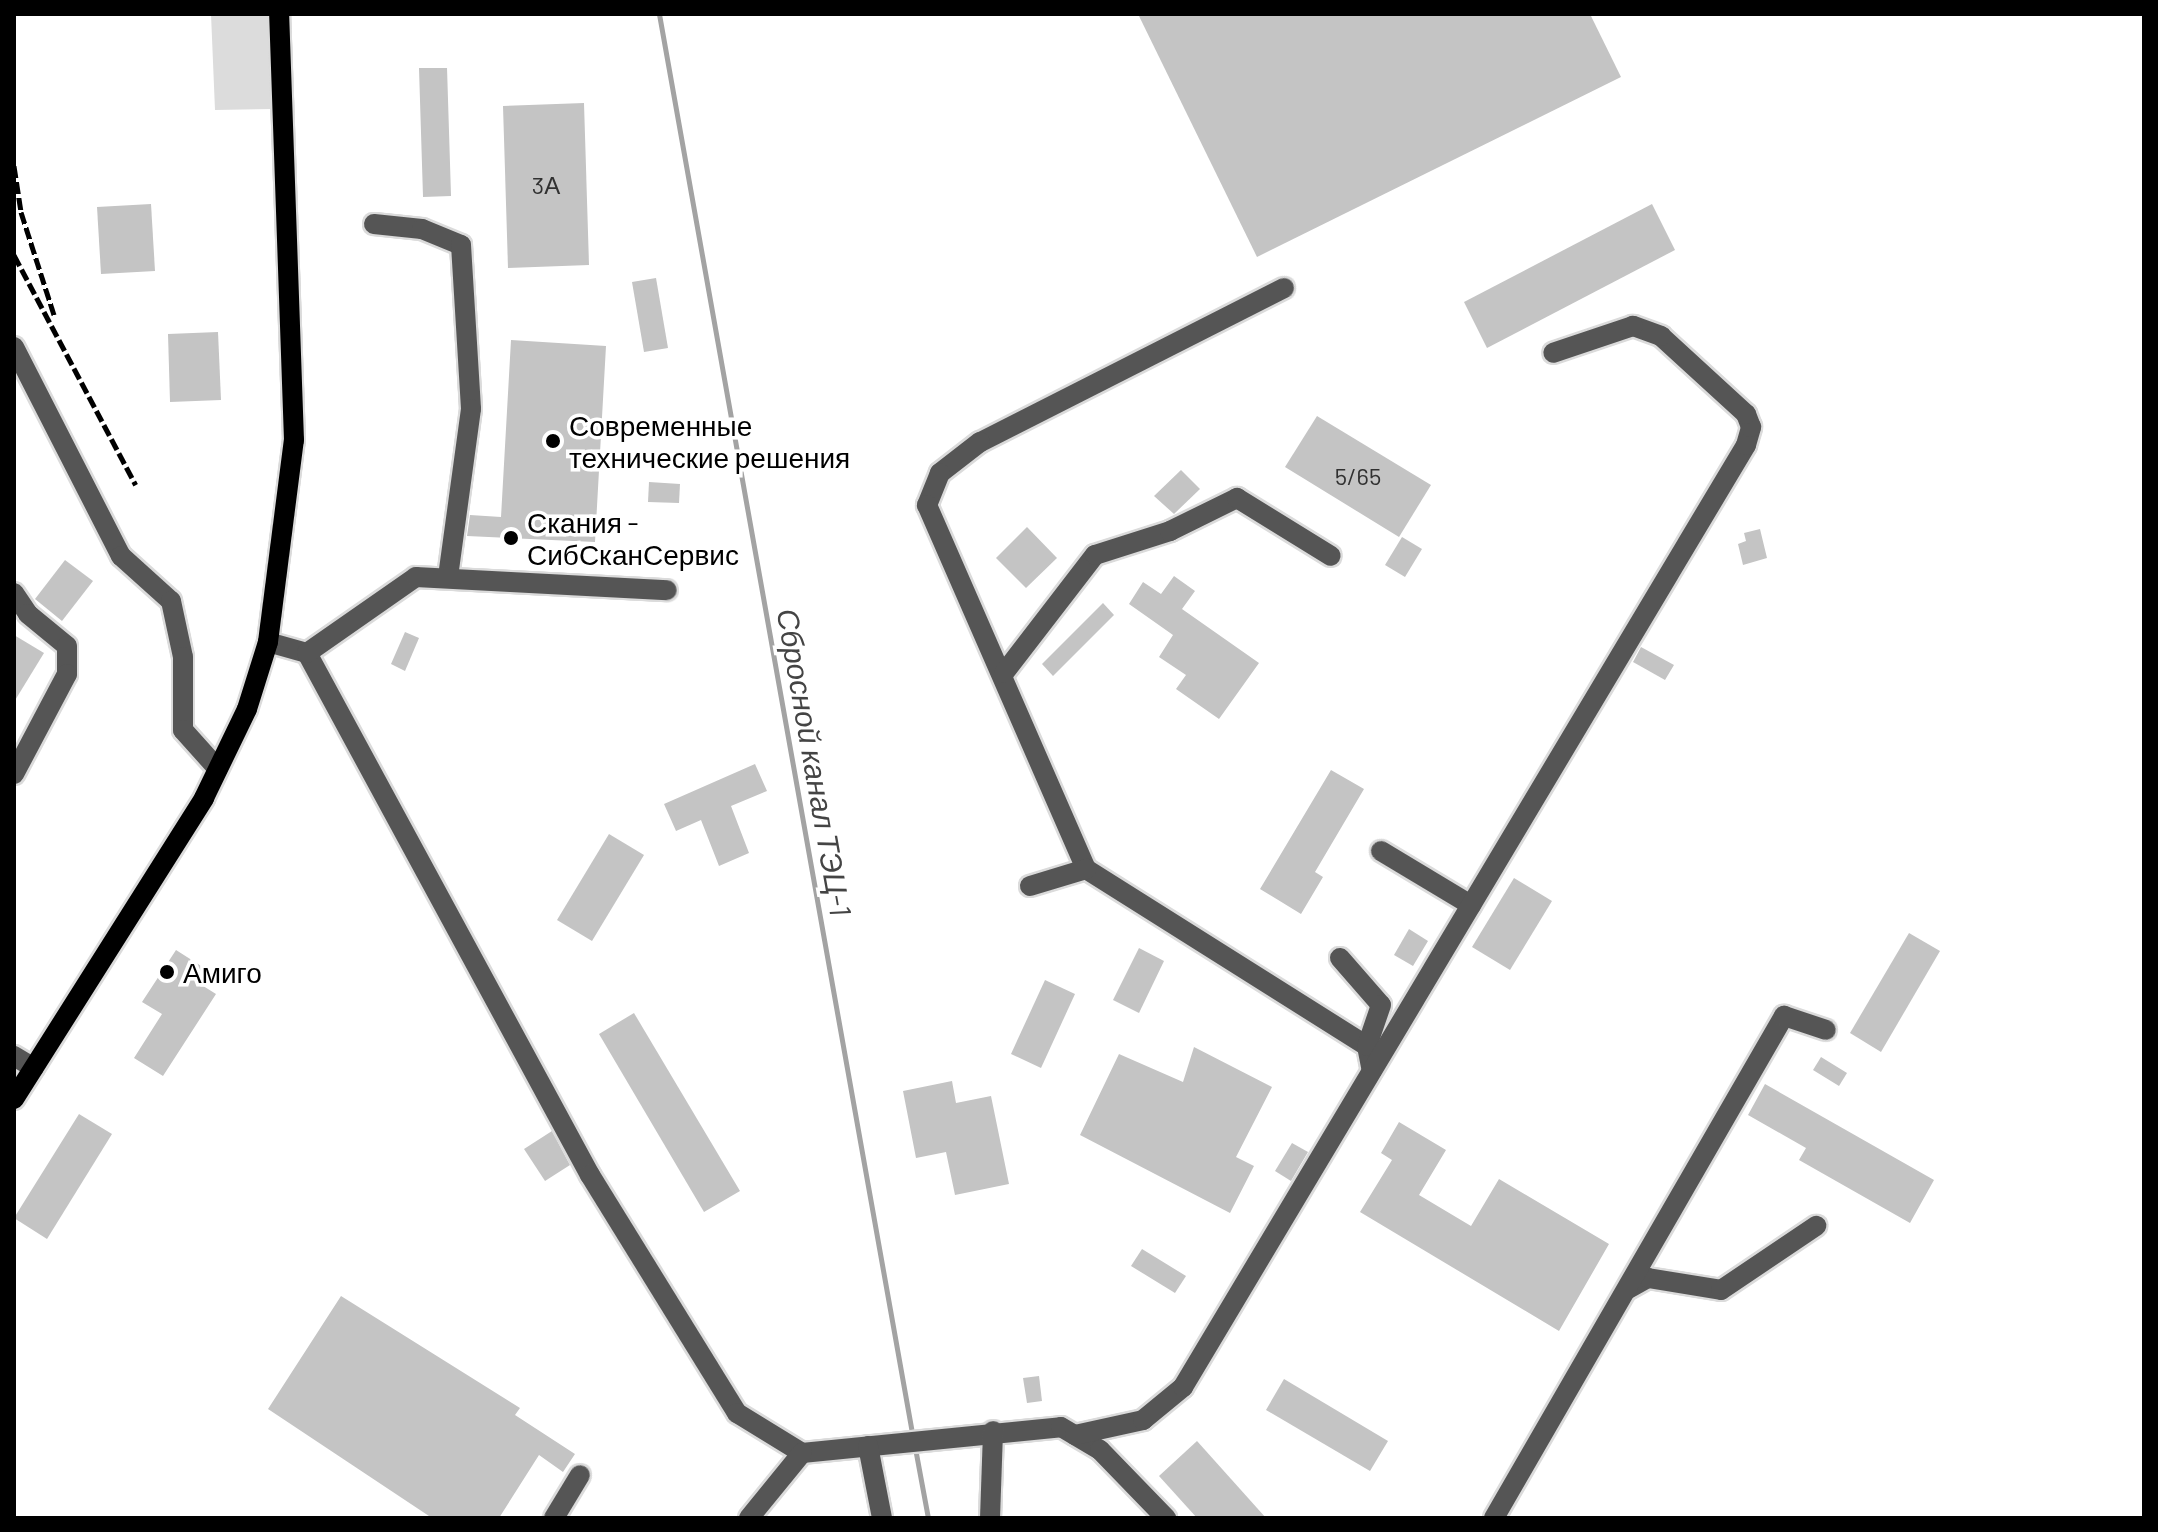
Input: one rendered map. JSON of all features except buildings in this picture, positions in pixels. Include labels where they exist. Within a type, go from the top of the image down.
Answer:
[{"type":"main road","points":[[14,1099],[218,769],[247,709],[268,642],[294,440],[279,14]]},
{"type":"street","points":[[374,224],[422,229],[461,245],[471,409],[448,577]]},
{"type":"street","points":[[1284,288],[980,442],[940,473],[927,505],[1004,673],[1086,869],[1367,1046]]},
{"type":"street","points":[[1075,1435],[1143,1420],[1183,1387],[1746,445],[1751,427],[1712,378],[1661,336],[1633,326],[1553,353]]},
{"type":"street","points":[[14,347],[121,556],[171,601],[183,657],[183,730],[218,769]]},
{"type":"street","points":[[1004,673],[1095,555],[1170,531],[1237,498],[1331,556]]},
{"type":"street","points":[[307,653],[416,577],[667,590]]},
{"type":"street","points":[[14,593],[28,614],[67,646],[67,674],[14,774]]},
{"type":"street","points":[[268,642],[307,653],[590,1175],[701,1361],[737,1413],[802,1453],[993,1431],[1061,1427],[1100,1450],[1166,1518]]},
{"type":"street","points":[[1381,851],[1471,905]]},
{"type":"street","points":[[1030,886],[1086,869]]},
{"type":"street","points":[[1340,958],[1381,1005],[1367,1046],[1372,1071]]},
{"type":"street","points":[[1494,1518],[1784,1016],[1826,1030]]},
{"type":"street","points":[[14,1056],[34,1068]]},
{"type":"street","points":[[1628,1289],[1648,1278],[1721,1290],[1816,1226]]},
{"type":"street","points":[[990,1518],[993,1431]]},
{"type":"street","points":[[877,1444],[882,1518]]},
{"type":"street","points":[[749,1518],[802,1453]]},
{"type":"street","points":[[554,1518],[580,1475]]},
{"type":"shaded area","points":[[211,14],[268,14],[273,109],[215,110]]},
{"type":"waterway","name":"Сбросной канал ТЭЦ-1","points":[[659,14],[913,1438]]},
{"type":"waterway","name":"Сбросной канал ТЭЦ-1","points":[[915,1448],[928,1518]]},
{"type":"railway","points":[[14,166],[21,212],[54,315]]},
{"type":"railway","points":[[14,255],[136,485]]},
{"type":"place","name":"Современные технические решения","points":[[553,441]]},
{"type":"place","name":"Скания - СибСканСервис","points":[[511,538]]},
{"type":"place","name":"Амиго","points":[[167,972]]}]
